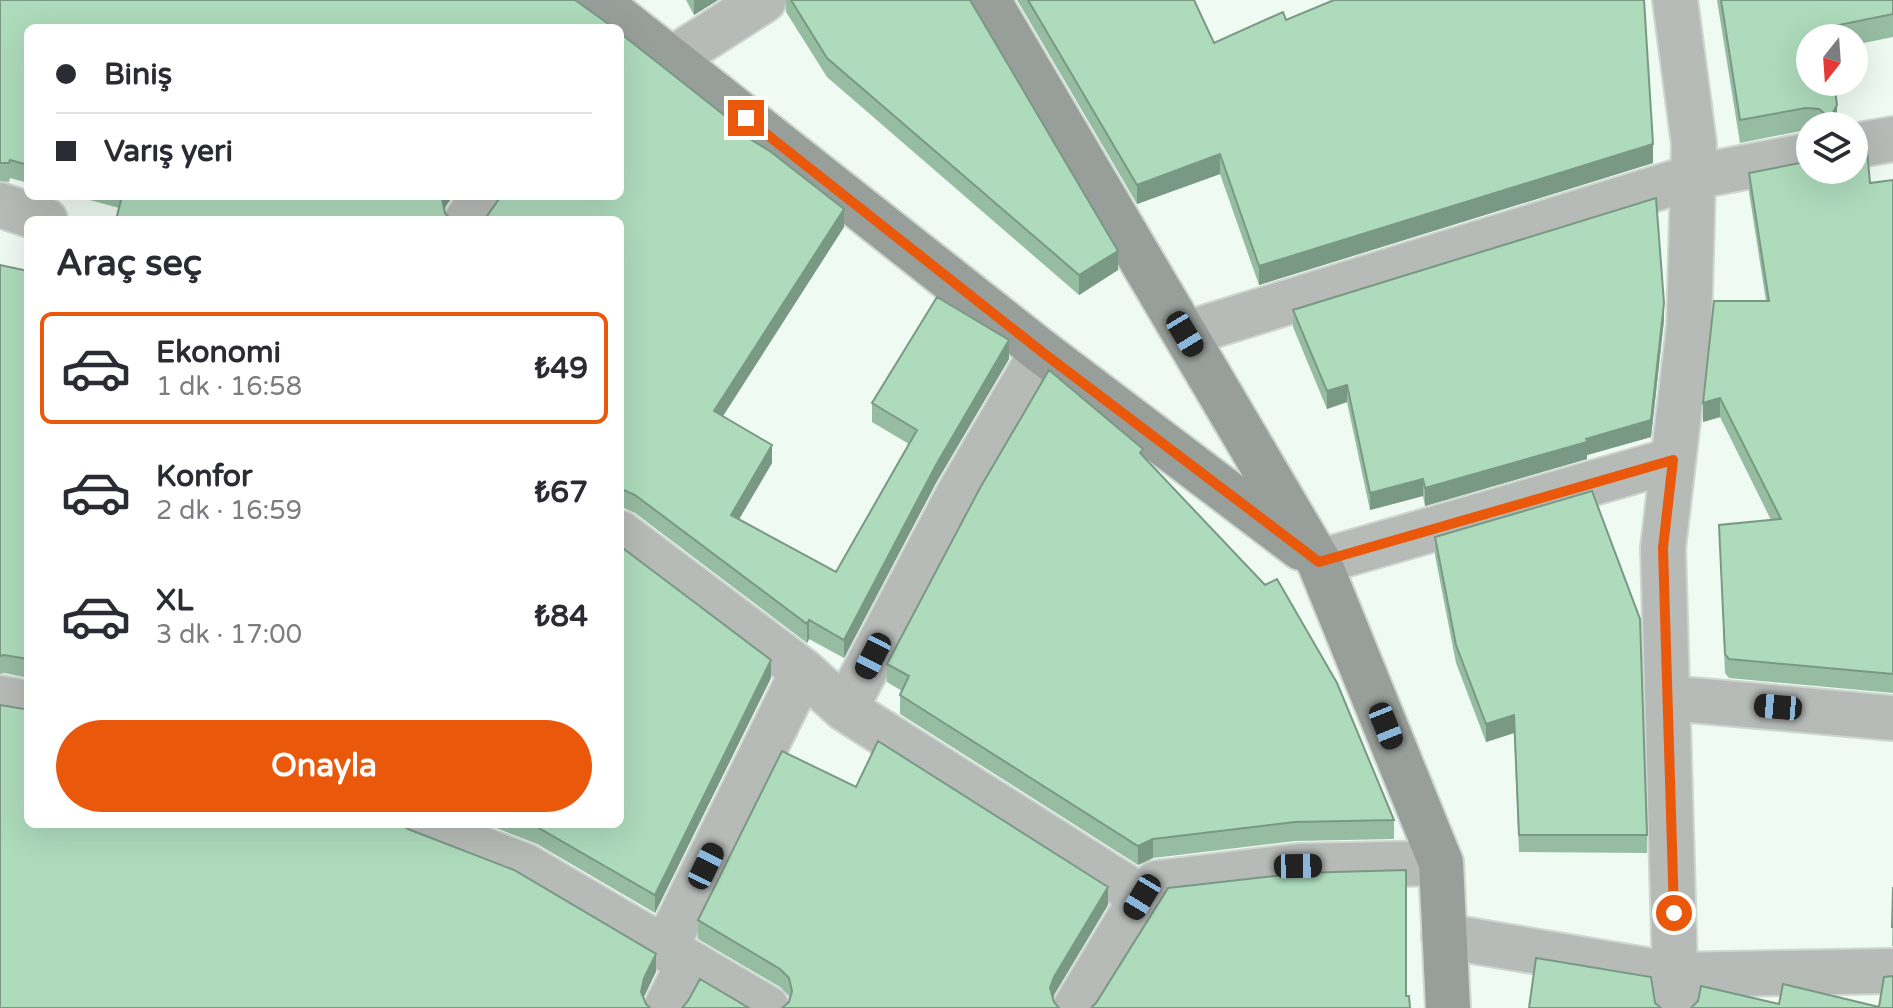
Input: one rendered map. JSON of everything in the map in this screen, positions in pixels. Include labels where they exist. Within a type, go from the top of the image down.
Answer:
[{"type":"street","points":[[672,59],[764,0]]},
{"type":"street","points":[[988,0],[1319,562],[1441,863],[1448,1008]]},
{"type":"street","points":[[1675,0],[1694,144],[1689,326],[1663,548],[1676,991]]},
{"type":"street","points":[[600,12],[618,24]]},
{"type":"street","points":[[624,28],[672,59],[1042,352],[1319,562]]},
{"type":"street","points":[[1868,143],[1893,139]]},
{"type":"street","points":[[1185,334],[1693,177],[1796,158]]},
{"type":"street","points":[[845,709],[958,495],[1042,352]]},
{"type":"street","points":[[1319,562],[1673,460]]},
{"type":"street","points":[[624,536],[803,671],[845,709],[1142,897]]},
{"type":"street","points":[[666,1008],[677,956],[803,671]]},
{"type":"street","points":[[0,698],[24,702]]},
{"type":"street","points":[[1668,698],[1893,718]]},
{"type":"street","points":[[427,828],[525,866],[767,1008]]},
{"type":"street","points":[[1075,1008],[1142,897],[1156,883],[1298,866],[1441,863]]},
{"type":"street","points":[[1444,936],[1676,991],[1893,971]]},
{"type":"building","points":[[0,0],[575,0],[608,24],[24,24],[24,164],[10,160],[9,163],[0,163]]},
{"type":"building","points":[[791,0],[970,0],[1118,251],[1079,275],[827,58]]},
{"type":"building","points":[[1028,0],[1194,0],[1214,43],[1283,12],[1286,20],[1334,0],[1644,0],[1653,144],[1259,266],[1220,154],[1137,185]]},
{"type":"building","points":[[1721,0],[1893,0],[1893,14],[1844,24],[1796,24],[1796,96],[1836,96],[1837,105],[1833,112],[1806,108],[1740,120]]},
{"type":"building","points":[[624,36],[743,130],[739,132],[771,152],[844,209],[714,411],[772,445],[731,515],[836,572],[917,430],[872,403],[937,297],[1009,340],[936,465],[844,640],[809,620],[807,624],[635,495],[624,490],[624,216],[487,216],[498,200],[624,200]]},
{"type":"building","points":[[1868,161],[1870,183],[1893,180],[1893,674],[1729,659],[1725,654],[1719,525],[1781,519],[1720,398],[1703,403],[1714,301],[1769,301],[1749,173],[1796,164],[1796,184],[1868,184]]},
{"type":"building","points":[[1656,198],[1664,303],[1651,420],[1586,439],[1587,442],[1425,488],[1423,479],[1370,493],[1347,385],[1327,391],[1293,310]]},
{"type":"building","points":[[121,200],[442,200],[448,216],[117,216]]},
{"type":"building","points":[[0,265],[24,270],[24,658],[0,656]]},
{"type":"building","points":[[1049,370],[1143,449],[1140,453],[1265,585],[1277,579],[1337,683],[1394,820],[1295,822],[1153,839],[1138,846],[900,695],[909,676],[887,664],[980,488]]},
{"type":"building","points":[[1592,491],[1640,619],[1647,835],[1519,835],[1514,715],[1486,724],[1456,645],[1435,537]]},
{"type":"building","points":[[624,549],[771,660],[655,895],[539,828],[624,828]]},
{"type":"building","points":[[0,705],[24,708],[24,828],[407,828],[514,870],[656,954],[641,992],[650,1008],[0,1008]]},
{"type":"building","points":[[878,741],[1108,887],[1054,977],[1050,988],[1059,1008],[782,1008],[789,1002],[792,991],[789,978],[780,969],[698,920],[782,751],[856,787]]},
{"type":"building","points":[[1406,870],[1406,996],[1409,996],[1410,1008],[1091,1008],[1168,888],[1300,873]]},
{"type":"building","points":[[1536,958],[1651,977],[1655,1003],[1661,1008],[1529,1008]]},
{"type":"building","points":[[1893,976],[1893,1008],[1691,1008],[1698,1001],[1701,986],[1779,1004],[1783,984],[1879,1007],[1884,977]]},
{"type":"building","points":[[700,979],[749,1008],[682,1008]]},
{"type":"route","points":[[746,118],[1042,352],[1319,562],[1673,460],[1663,548],[1674,913]]}]
